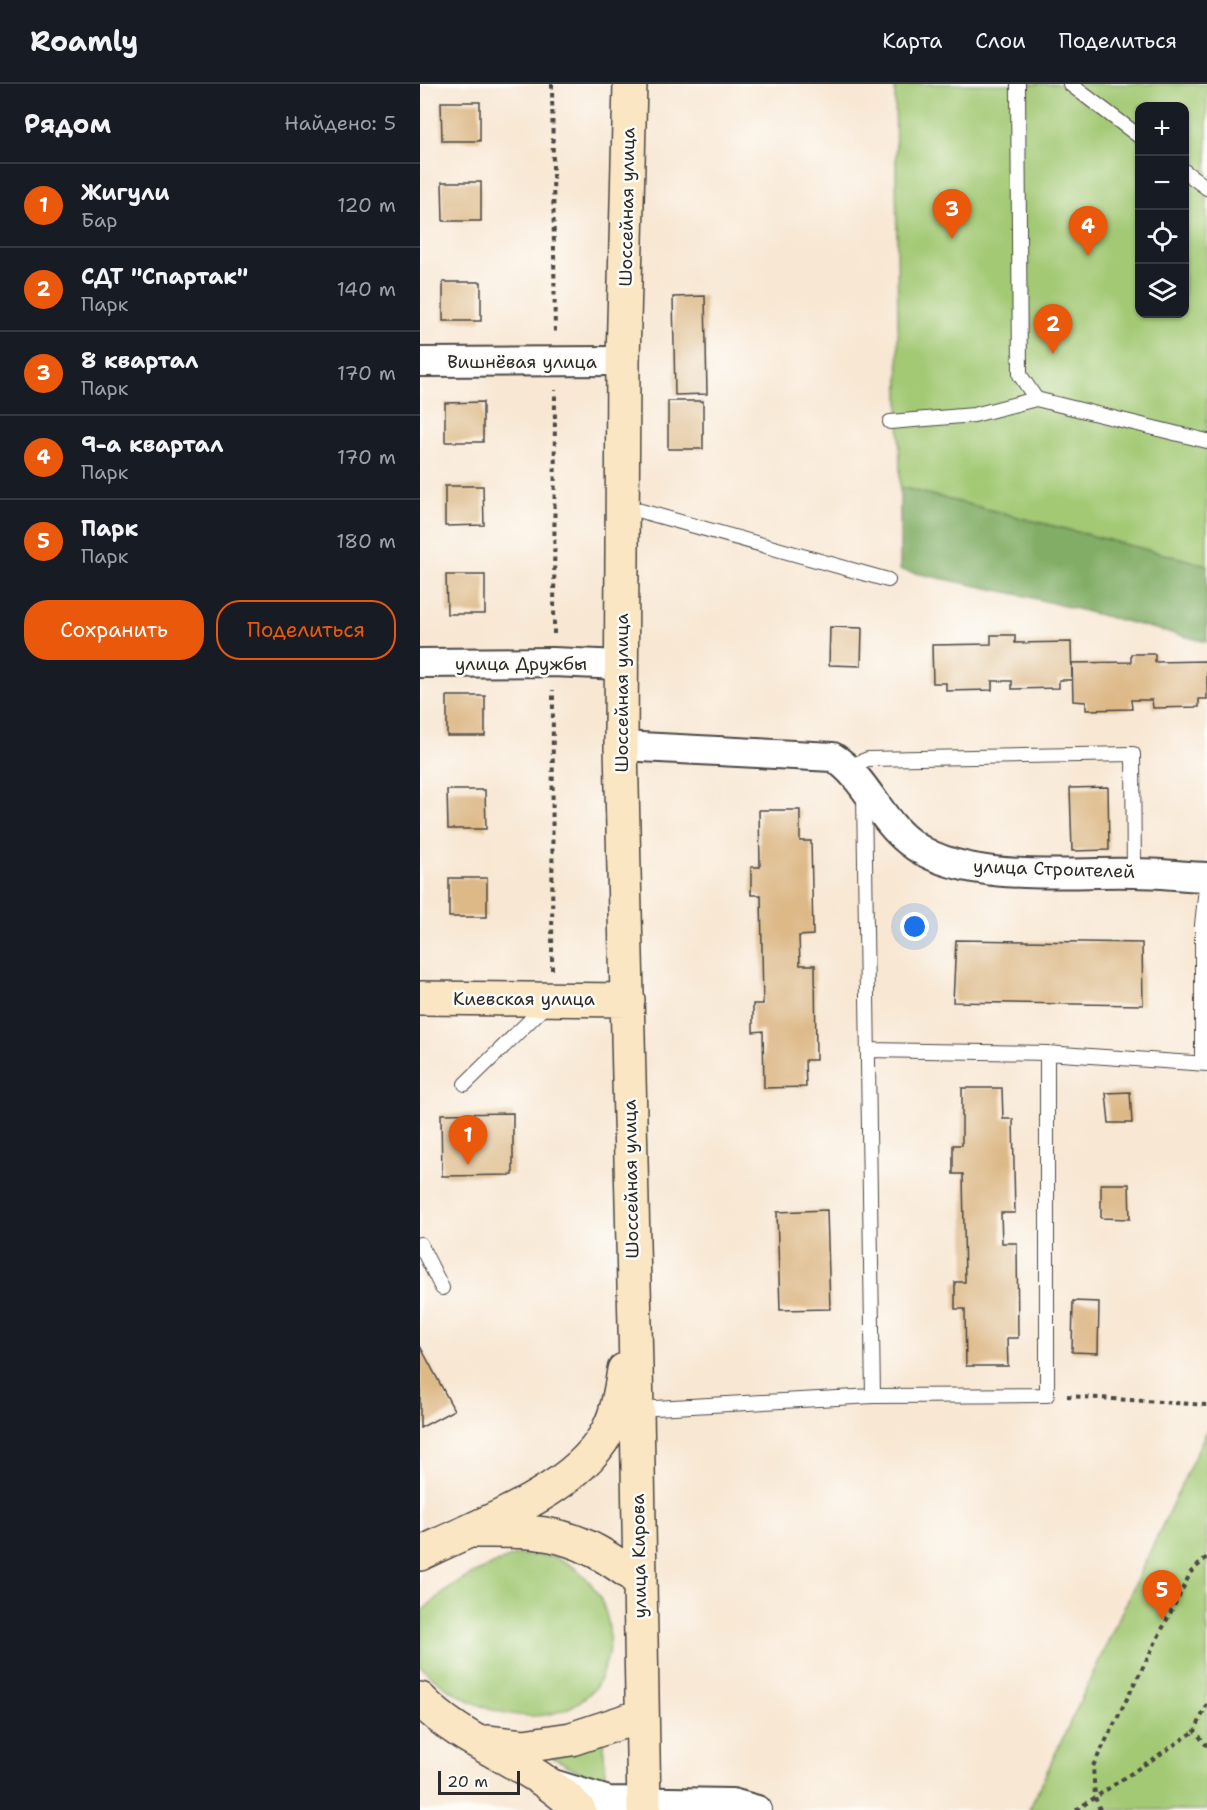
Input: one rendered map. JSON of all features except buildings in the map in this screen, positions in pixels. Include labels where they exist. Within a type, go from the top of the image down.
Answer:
[{"type":"main road","name":"Шоссейная улица","points":[[630,84],[623,361],[621,746],[634,1303]]},
{"type":"main road","name":"Киевская улица","points":[[420,998],[552,985],[628,1000]]},
{"type":"main road","name":"улица Кирова","points":[[634,1303],[638,1409],[644,1807]]},
{"type":"main road","points":[[422,1555],[551,1489],[578,1470],[597,1449],[611,1425],[619,1401],[634,1303]]},
{"type":"main road","points":[[466,1531],[514,1530],[555,1534],[586,1544],[639,1580]]},
{"type":"main road","points":[[425,1707],[456,1731],[479,1741],[543,1780],[579,1810]]},
{"type":"main road","points":[[479,1741],[524,1746],[571,1739],[641,1716]]},
{"type":"street","name":"Вишнёвая улица","points":[[420,362],[623,361]]},
{"type":"street","name":"улица Дружбы","points":[[420,663],[554,662],[621,665]]},
{"type":"street","name":"улица Строителей","points":[[621,746],[832,757],[856,777],[908,842],[958,864],[984,870],[1207,877]]},
{"type":"street","points":[[543,1780],[608,1801],[644,1807],[732,1803],[757,1810]]},
{"type":"lane","points":[[1018,84],[1020,375],[1036,399]]},
{"type":"lane","points":[[1070,84],[1135,133]]},
{"type":"lane","points":[[1189,174],[1207,188]]},
{"type":"lane","points":[[890,422],[974,416],[1036,399],[1207,441]]},
{"type":"lane","points":[[623,506],[888,580]]},
{"type":"lane","points":[[873,1396],[869,1050],[856,777],[868,759],[1133,754],[1134,873]]},
{"type":"lane","points":[[869,1050],[1047,1053],[1205,1064],[1202,925],[1207,877]]},
{"type":"lane","points":[[465,1084],[552,985]]},
{"type":"lane","points":[[638,1409],[873,1396],[1047,1395],[1047,1053]]},
{"type":"lane","points":[[420,1244],[442,1288]]},
{"type":"path","points":[[552,84],[555,361],[552,985]]},
{"type":"path","points":[[1047,1395],[1207,1405]]},
{"type":"path","points":[[1100,1810],[1095,1797],[1093,1766],[1191,1572],[1207,1557]]},
{"type":"path","points":[[1076,1810],[1195,1731],[1207,1704]]},
{"type":"path","points":[[1195,1731],[1207,1746]]},
{"type":"green space","points":[[895,84],[1207,84],[1207,565],[900,487]]},
{"type":"green space","points":[[900,487],[1207,565],[1207,642],[1021,595],[900,570]]},
{"type":"green space","points":[[1207,1430],[1207,1810],[1029,1810]]},
{"type":"green space","points":[[517,1555],[553,1557],[572,1566],[595,1589],[603,1604],[607,1620],[608,1652],[597,1685],[575,1705],[553,1713],[529,1716],[506,1713],[482,1706],[459,1695],[420,1666],[422,1611],[444,1592],[466,1578]]},
{"type":"green space","points":[[604,1740],[605,1785],[546,1754]]},
{"type":"place","name":"8 квартал","points":[[952,239]]},
{"type":"place","name":"9-а квартал","points":[[1088,256]]},
{"type":"place","name":"СДТ \"Спартак\"","points":[[1053,354]]},
{"type":"place","name":"Жигули","points":[[468,1165]]},
{"type":"place","name":"Парк","points":[[1162,1620]]}]
